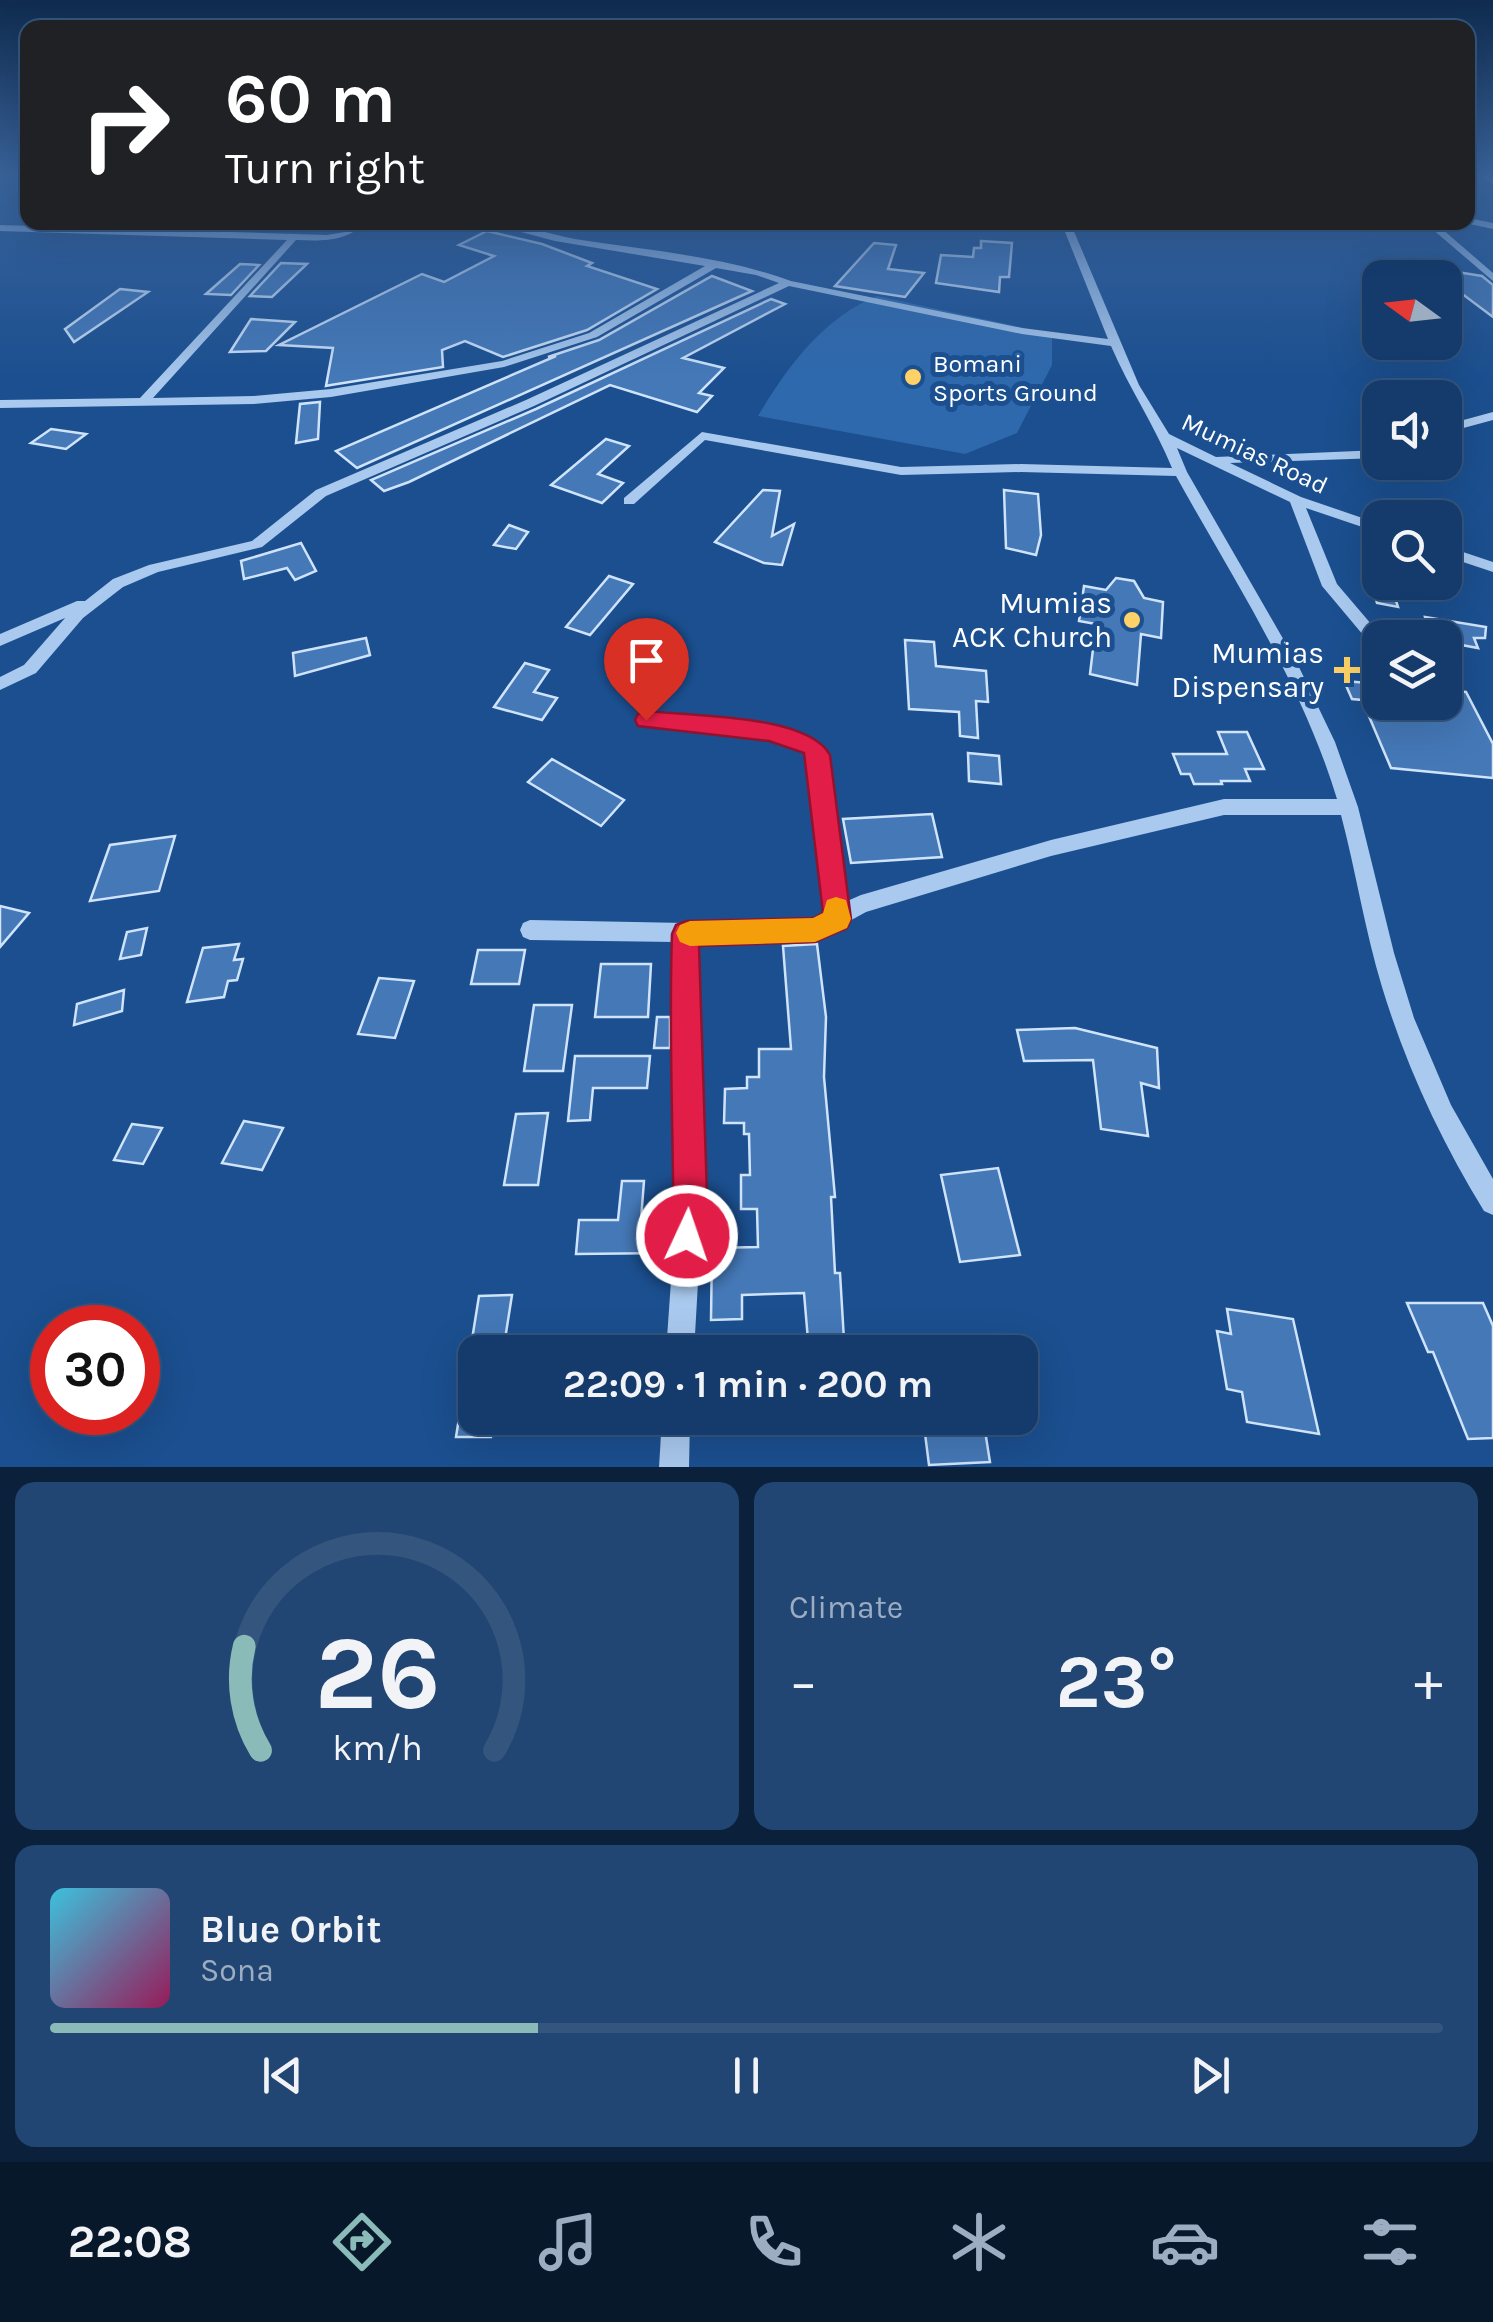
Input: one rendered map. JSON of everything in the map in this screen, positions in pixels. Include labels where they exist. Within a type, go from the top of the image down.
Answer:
[{"type":"street","points":[[144,400],[288,243]]},
{"type":"street","points":[[597,243],[758,272],[788,283],[1022,330],[1115,343]]},
{"type":"street","name":"Mumias Road","points":[[1074,243],[1132,385],[1167,440],[1296,500],[1362,523]]},
{"type":"street","points":[[1453,243],[1493,278]]},
{"type":"street","points":[[0,404],[287,398],[504,364],[593,335],[712,266]]},
{"type":"street","points":[[0,640],[91,601],[118,582],[154,568],[257,544],[321,493],[530,403],[788,283]]},
{"type":"street","points":[[1462,425],[1493,416]]},
{"type":"street","points":[[629,501],[702,436],[901,472],[1021,468],[1180,472]]},
{"type":"street","points":[[1167,440],[1180,472],[1288,664],[1348,808],[1384,959],[1410,1039],[1467,1163],[1493,1202]]},
{"type":"street","points":[[1208,460],[1362,455]]},
{"type":"street","points":[[1296,500],[1330,586],[1362,623]]},
{"type":"street","points":[[1462,557],[1493,568]]},
{"type":"street","points":[[0,684],[30,669],[91,601]]},
{"type":"street","points":[[646,720],[770,732],[812,747],[818,755],[837,919]]},
{"type":"street","points":[[530,930],[686,934],[815,930],[862,904],[890,895],[1224,806],[1348,808]]},
{"type":"street","points":[[681,1335],[690,1196],[686,934]]},
{"type":"street","points":[[674,1467],[675,1435]]},
{"type":"shaded area","name":"Bomani Sports Ground","points":[[877,296],[1052,334],[1052,365],[1017,433],[965,454],[758,416],[808,346],[840,317]]},
{"type":"building","points":[[540,243],[592,263],[587,266],[657,289],[587,330],[503,357],[465,341],[442,350],[443,367],[326,386],[333,348],[279,345],[422,274],[444,282],[494,256],[459,245]]},
{"type":"building","points":[[874,243],[896,245],[888,269],[924,273],[905,297],[835,286]]},
{"type":"building","points":[[981,243],[1012,243],[1009,277],[1000,277],[999,292],[936,283],[941,255],[973,257],[974,248],[981,248]]},
{"type":"building","points":[[281,263],[307,264],[272,297],[250,296]]},
{"type":"building","points":[[240,264],[259,265],[231,295],[206,294]]},
{"type":"building","points":[[1462,273],[1482,276],[1493,285],[1493,317],[1462,294]]},
{"type":"building","points":[[712,276],[752,291],[357,468],[336,451],[556,356],[548,357],[599,340]]},
{"type":"building","points":[[120,289],[148,292],[74,342],[65,329]]},
{"type":"building","points":[[771,299],[785,304],[683,358],[724,368],[699,393],[712,396],[697,412],[610,385],[409,482],[384,491],[371,480],[536,409]]},
{"type":"building","points":[[251,319],[295,322],[266,351],[230,352]]},
{"type":"building","points":[[320,402],[318,439],[296,443],[300,404]]},
{"type":"building","points":[[51,429],[86,434],[66,449],[31,443]]},
{"type":"building","points":[[606,439],[629,446],[598,474],[623,483],[602,503],[551,485]]},
{"type":"building","points":[[763,490],[780,491],[772,536],[794,524],[782,565],[764,563],[715,542]]},
{"type":"building","points":[[1004,490],[1038,494],[1041,535],[1036,555],[1006,548]]},
{"type":"building","points":[[509,525],[528,532],[516,549],[494,545]]},
{"type":"building","points":[[301,543],[316,571],[295,580],[287,568],[244,579],[241,561]]},
{"type":"building","points":[[609,576],[633,584],[590,635],[566,627]]},
{"type":"building","points":[[1116,578],[1134,581],[1144,598],[1163,602],[1161,638],[1141,634],[1137,685],[1090,674],[1096,624],[1079,621],[1084,586],[1106,590]]},
{"type":"building","points":[[1376,600],[1396,600],[1398,607]]},
{"type":"building","points":[[1462,623],[1486,627],[1485,638],[1474,638],[1478,648],[1462,645]]},
{"type":"building","points":[[366,638],[370,655],[295,676],[293,653]]},
{"type":"building","points":[[905,640],[934,642],[936,666],[986,671],[988,702],[976,701],[978,738],[960,736],[959,712],[909,709]]},
{"type":"building","points":[[525,663],[549,670],[534,692],[557,698],[542,720],[494,707]]},
{"type":"building","points":[[1344,681],[1362,682],[1362,700],[1352,699]]},
{"type":"building","points":[[1462,692],[1466,692],[1493,744],[1493,778],[1391,768],[1371,720],[1462,720]]},
{"type":"building","points":[[1218,732],[1247,732],[1264,769],[1245,769],[1250,781],[1221,781],[1222,784],[1194,784],[1190,774],[1181,774],[1173,754],[1227,754]]},
{"type":"building","points":[[968,753],[999,756],[1001,784],[969,781]]},
{"type":"building","points":[[552,759],[624,800],[601,826],[528,782]]},
{"type":"building","points":[[932,814],[942,857],[851,863],[843,819]]},
{"type":"building","points":[[175,836],[159,891],[90,901],[110,845]]},
{"type":"building","points":[[0,906],[29,913],[0,947]]},
{"type":"building","points":[[147,928],[141,955],[120,959],[127,932]]},
{"type":"building","points":[[239,944],[234,960],[243,959],[237,980],[228,981],[224,997],[187,1002],[203,948]]},
{"type":"building","points":[[817,944],[826,1017],[824,1077],[835,1197],[831,1197],[835,1273],[840,1273],[844,1335],[808,1335],[804,1293],[742,1295],[742,1319],[711,1320],[712,1248],[758,1247],[757,1209],[741,1209],[741,1175],[750,1175],[749,1134],[744,1134],[744,1123],[724,1123],[725,1089],[747,1088],[747,1077],[759,1077],[759,1049],[791,1049],[783,946]]},
{"type":"building","points":[[478,950],[525,950],[519,984],[471,984]]},
{"type":"building","points":[[601,964],[651,964],[648,1017],[595,1017]]},
{"type":"building","points":[[379,978],[414,981],[395,1038],[358,1034]]},
{"type":"building","points":[[124,990],[122,1011],[74,1025],[77,1004]]},
{"type":"building","points":[[534,1005],[572,1005],[563,1071],[524,1071]]},
{"type":"building","points":[[657,1017],[670,1017],[670,1048],[654,1048]]},
{"type":"building","points":[[1075,1028],[1157,1048],[1159,1088],[1141,1083],[1148,1136],[1101,1129],[1093,1060],[1024,1061],[1017,1030]]},
{"type":"building","points":[[575,1056],[650,1056],[647,1088],[593,1088],[590,1120],[568,1121]]},
{"type":"building","points":[[548,1113],[538,1185],[504,1185],[516,1114]]},
{"type":"building","points":[[244,1121],[283,1128],[262,1170],[222,1163]]},
{"type":"building","points":[[132,1124],[162,1128],[143,1164],[114,1160]]},
{"type":"building","points":[[998,1168],[1020,1255],[960,1262],[941,1175]]},
{"type":"building","points":[[622,1181],[644,1181],[641,1220],[672,1220],[669,1253],[576,1254],[579,1220],[618,1220]]},
{"type":"building","points":[[512,1295],[506,1335],[473,1335],[479,1296]]},
{"type":"building","points":[[1407,1303],[1483,1303],[1493,1326],[1493,1438],[1468,1439],[1433,1352],[1428,1352]]},
{"type":"building","points":[[1227,1309],[1293,1319],[1319,1434],[1247,1422],[1242,1392],[1227,1389],[1217,1331],[1231,1334]]},
{"type":"building","points":[[458,1424],[458,1435],[491,1435],[491,1437],[456,1437]]},
{"type":"building","points":[[925,1435],[986,1435],[990,1462],[929,1465]]},
{"type":"slow traffic","points":[[690,933],[815,930],[837,919],[836,909]]},
{"type":"place","name":"Bomani Sports Ground","points":[[913,377]]},
{"type":"place","name":"Mumias ACK Church","points":[[1132,620]]},
{"type":"place","name":"Mumias Dispensary","points":[[1347,670]]},
{"type":"route","points":[[646,720],[770,732],[812,747],[818,755],[837,919],[815,930],[686,934],[690,1196],[687,1236]]}]
